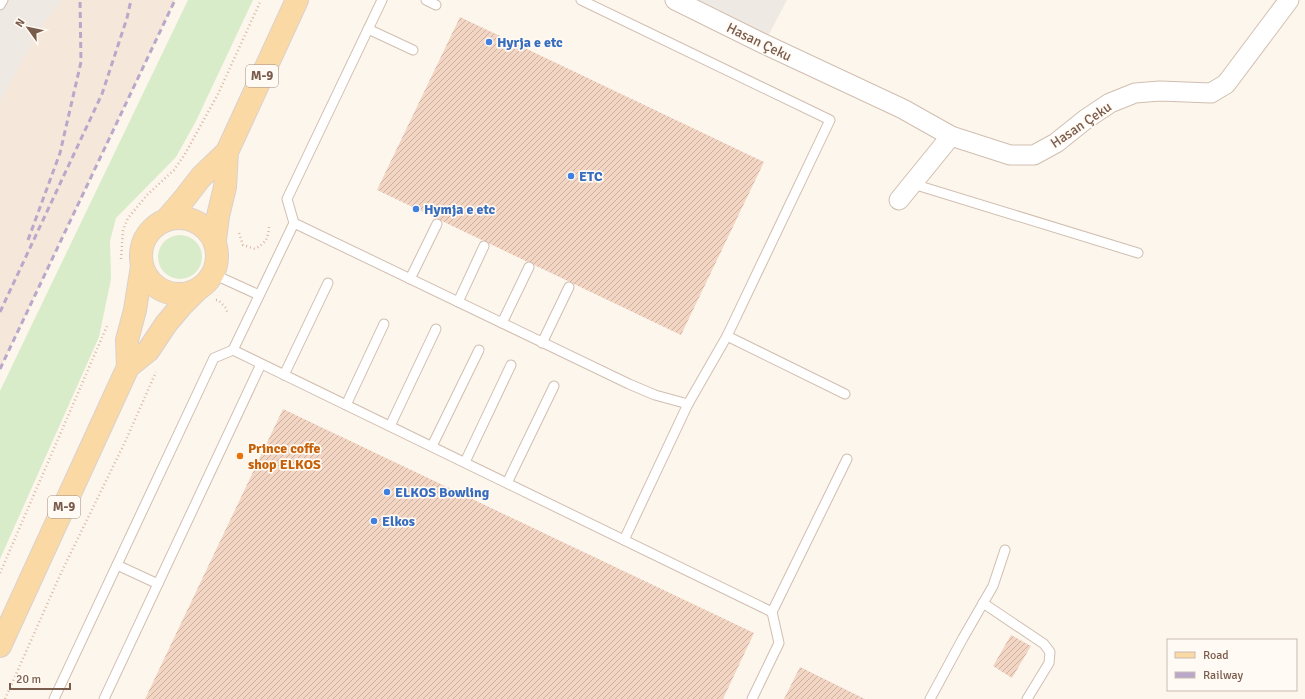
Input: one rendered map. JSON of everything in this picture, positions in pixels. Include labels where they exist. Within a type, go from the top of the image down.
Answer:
[{"type":"main road","name":"M-9","points":[[128,367],[148,352],[166,324],[182,305],[207,288],[216,268],[218,254],[215,240],[218,216],[225,187],[227,152],[297,0]]},
{"type":"main road","name":"M-9","points":[[166,220],[200,177],[227,152]]},
{"type":"main road","name":"M-9","points":[[0,646],[128,367],[127,340],[135,310],[142,266],[141,254],[143,243],[148,234],[156,225],[177,217],[188,218],[198,222],[207,229],[215,240]]},
{"type":"main road","points":[[142,266],[154,285],[163,291],[174,294],[185,294],[207,288]]},
{"type":"street","name":"Hasan Çeku","points":[[675,0],[764,44],[903,108],[951,136],[1010,155],[1034,155],[1056,143],[1086,119],[1110,104],[1135,93],[1160,91],[1211,93],[1226,84],[1289,0]]},
{"type":"street","points":[[899,200],[951,136]]},
{"type":"lane","points":[[0,5],[3,0]]},
{"type":"lane","points":[[54,699],[214,358],[233,350],[294,223],[287,199],[382,0]]},
{"type":"lane","points":[[426,0],[436,5]]},
{"type":"lane","points":[[581,0],[830,120],[727,336],[688,404],[624,540]]},
{"type":"lane","points":[[368,29],[414,50]]},
{"type":"lane","points":[[913,184],[1138,253]]},
{"type":"lane","points":[[294,223],[542,343],[655,395],[688,404]]},
{"type":"lane","points":[[410,279],[437,224]]},
{"type":"lane","points":[[458,302],[484,246]]},
{"type":"lane","points":[[502,323],[529,267]]},
{"type":"lane","points":[[284,375],[328,283]]},
{"type":"lane","points":[[207,288],[259,295]]},
{"type":"lane","points":[[542,343],[569,288]]},
{"type":"lane","points":[[346,404],[384,324]]},
{"type":"lane","points":[[390,426],[436,329]]},
{"type":"lane","points":[[727,336],[845,394]]},
{"type":"lane","points":[[233,350],[772,612]]},
{"type":"lane","points":[[432,446],[479,350]]},
{"type":"lane","points":[[104,699],[261,364]]},
{"type":"lane","points":[[464,462],[511,365]]},
{"type":"lane","points":[[507,483],[554,386]]},
{"type":"lane","points":[[752,699],[779,642],[772,612],[847,458]]},
{"type":"lane","points":[[930,699],[994,586],[1005,550]]},
{"type":"lane","points":[[118,565],[158,584]]},
{"type":"lane","points":[[983,603],[1044,644],[1050,652],[1049,664],[1027,699]]},
{"type":"path","points":[[238,228],[243,245],[255,249],[264,244],[269,227]]},
{"type":"path","points":[[207,288],[226,308],[228,314]]},
{"type":"path","points":[[5,699],[61,573],[159,367]]},
{"type":"shaded area","points":[[0,0],[175,0],[0,369]]},
{"type":"shaded area","points":[[0,0],[62,0],[37,33],[0,102]]},
{"type":"shaded area","points":[[675,0],[787,0],[764,44]]},
{"type":"green space","points":[[188,0],[253,0],[196,121],[176,157],[116,218],[110,241],[111,279],[99,337],[0,559],[0,391]]},
{"type":"green space","points":[[180,235],[192,239],[198,245],[202,257],[198,269],[192,275],[180,279],[168,275],[162,269],[158,257],[162,245],[168,239]]},
{"type":"building","name":"ETC","points":[[460,17],[764,162],[681,335],[377,190]]},
{"type":"building","name":"Elkos","points":[[283,409],[754,633],[723,699],[145,699]]},
{"type":"building","points":[[1011,635],[1031,646],[1012,678],[993,666]]},
{"type":"building","points":[[800,667],[865,699],[784,699]]},
{"type":"railway","points":[[28,240],[60,153],[81,62],[80,0]]},
{"type":"railway","points":[[0,312],[102,94],[127,18],[131,0]]},
{"type":"railway","points":[[0,369],[175,0]]},
{"type":"place","name":"Hyrja e etc","points":[[489,42]]},
{"type":"place","name":"ETC","points":[[571,176]]},
{"type":"place","name":"Hymja e etc","points":[[416,209]]},
{"type":"place","name":"Prince coffe shop ELKOS","points":[[240,456]]},
{"type":"place","name":"ELKOS Bowling","points":[[387,492]]},
{"type":"place","name":"Elkos","points":[[374,521]]}]
